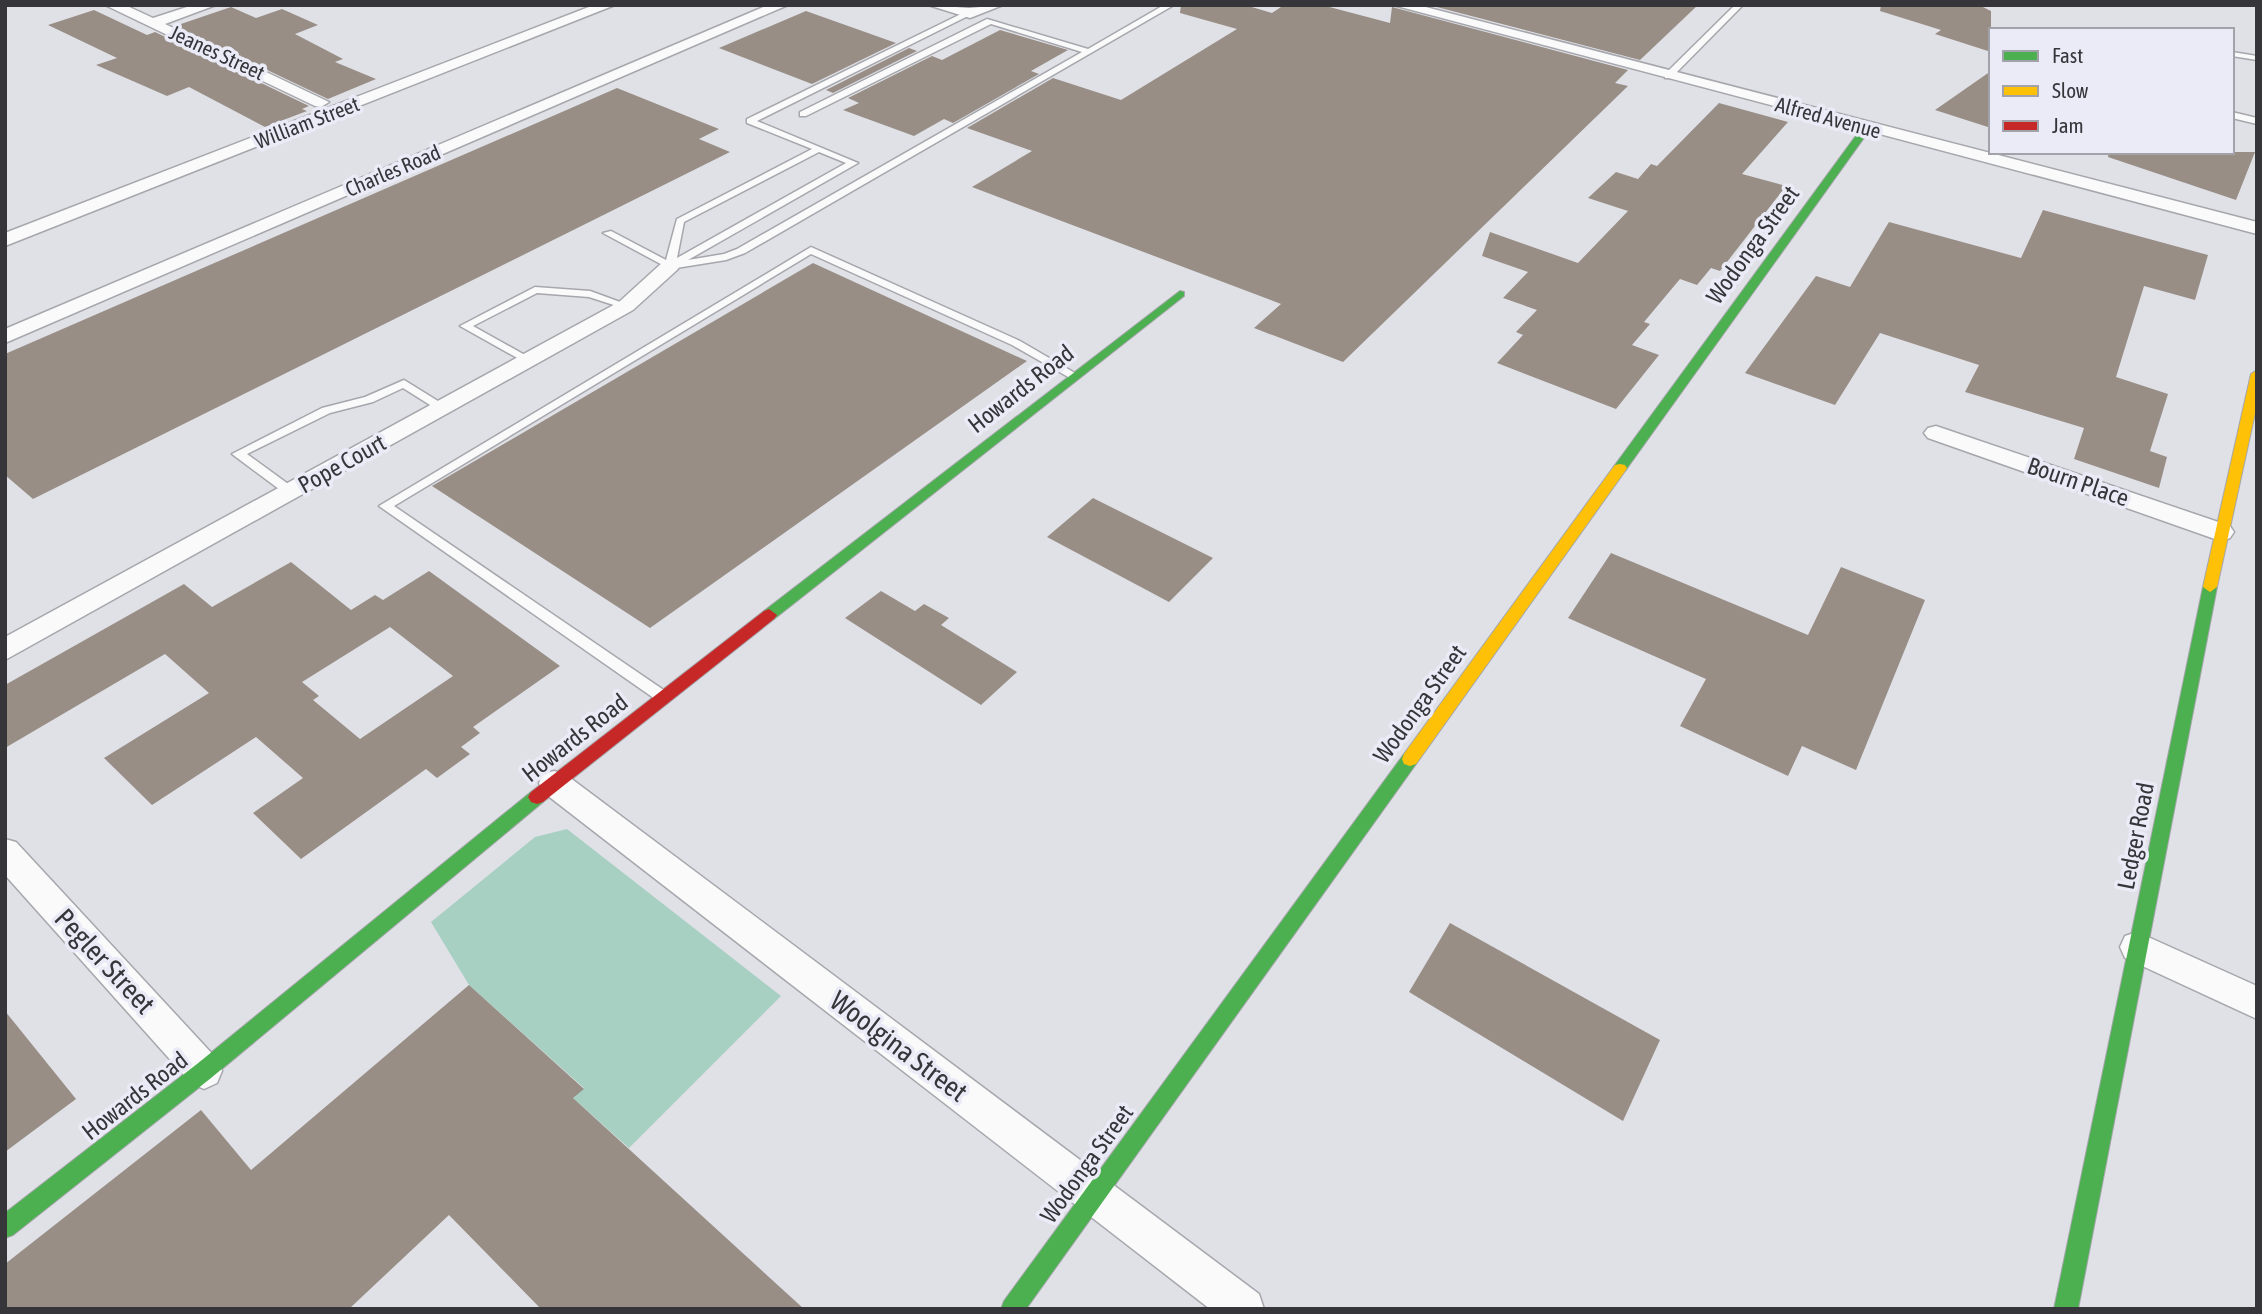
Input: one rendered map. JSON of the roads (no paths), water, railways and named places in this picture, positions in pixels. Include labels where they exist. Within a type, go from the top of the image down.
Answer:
[{"type":"street","name":"Jeanes Street","points":[[112,5],[321,102]]},
{"type":"street","points":[[153,23],[209,5]]},
{"type":"street","name":"William Street","points":[[5,240],[608,5]]},
{"type":"street","name":"Charles Road","points":[[5,337],[781,5]]},
{"type":"street","points":[[935,5],[970,13],[996,5]]},
{"type":"street","name":"Alfred Avenue","points":[[1400,5],[2257,228]]},
{"type":"street","name":"Wodonga Street","points":[[1012,1309],[1866,128]]},
{"type":"street","name":"Pope Court","points":[[5,650],[626,306],[670,266]]},
{"type":"street","name":"Howards Road","points":[[5,1227],[204,1071],[554,783],[1180,294]]},
{"type":"street","name":"Ledger Road","points":[[2066,1309],[2221,532],[2253,421],[2257,374]]},
{"type":"street","name":"Bourn Place","points":[[1936,433],[2221,532]]},
{"type":"street","name":"Woolgina Street","points":[[554,783],[1244,1309]]},
{"type":"street","name":"Pegler Street","points":[[5,852],[204,1071]]},
{"type":"street","points":[[2137,947],[2257,1003]]},
{"type":"lane","points":[[608,233],[670,266],[741,251],[1170,5]]},
{"type":"lane","points":[[1668,76],[1739,5]]},
{"type":"lane","points":[[670,266],[712,239],[853,163],[750,121],[970,13]]},
{"type":"lane","points":[[803,114],[990,21],[1089,52]]},
{"type":"lane","points":[[2234,54],[2257,58]]},
{"type":"lane","points":[[2234,115],[2257,121]]},
{"type":"lane","points":[[670,266],[680,221],[819,149]]},
{"type":"lane","points":[[664,697],[385,506],[811,250],[1016,343],[1074,376]]},
{"type":"lane","points":[[528,361],[465,326],[535,290],[590,294],[626,306]]},
{"type":"lane","points":[[291,492],[238,454],[327,410],[369,400],[404,383],[442,408]]}]
